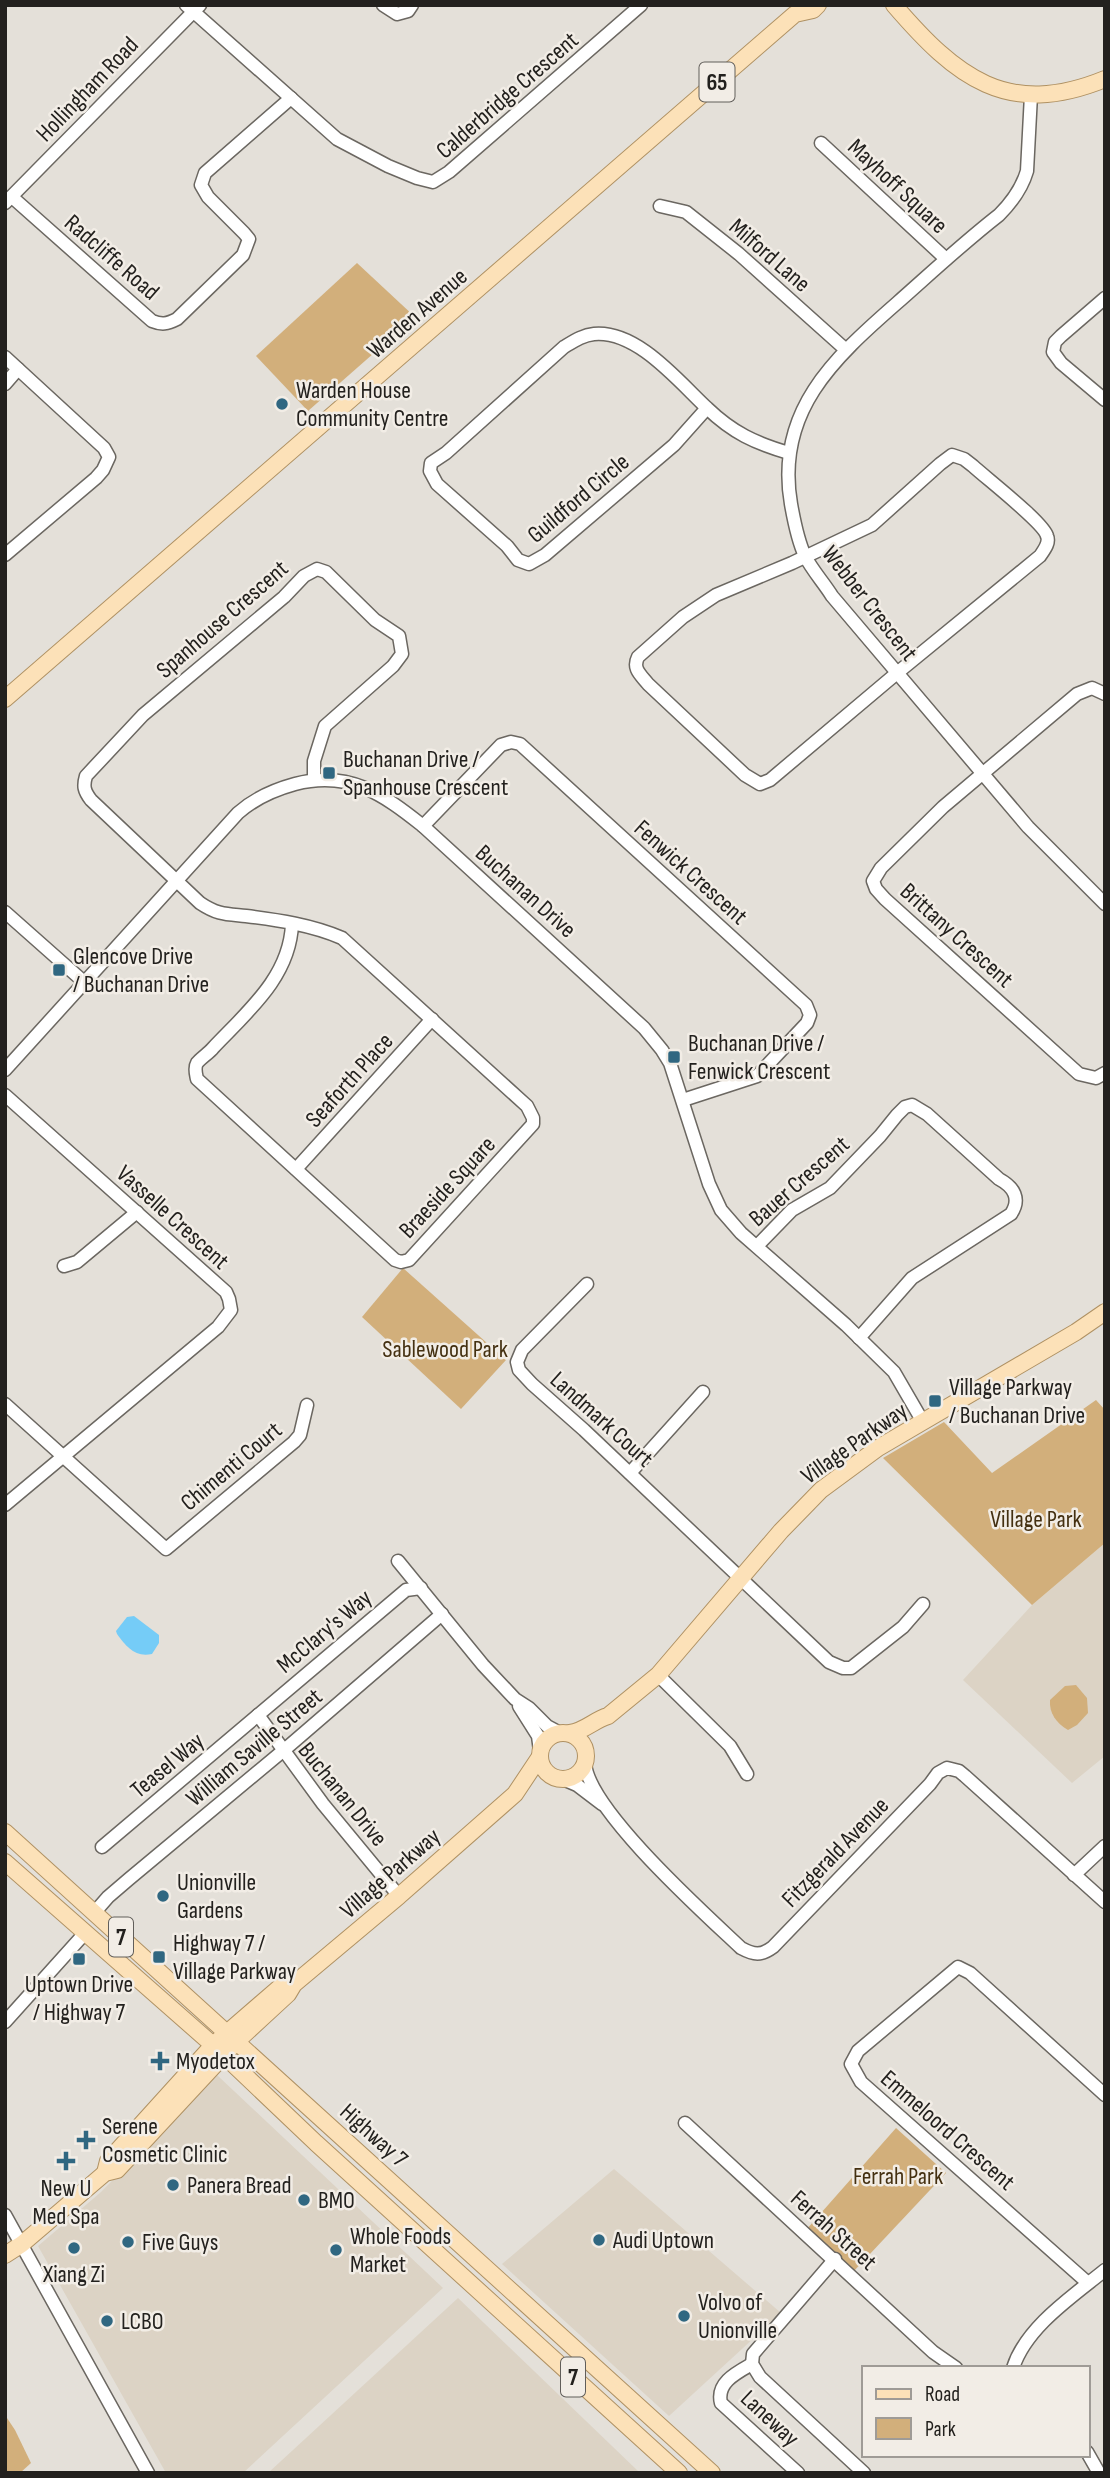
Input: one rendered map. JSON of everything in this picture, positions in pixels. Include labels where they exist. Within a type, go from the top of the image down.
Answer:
[{"type":"main road","name":"Warden Avenue","points":[[5,699],[797,10],[813,10],[818,5]]},
{"type":"main road","points":[[894,5],[942,58],[994,87],[1031,95],[1066,91],[1105,79]]},
{"type":"main road","name":"Village Parkway","points":[[565,1733],[584,1730],[600,1718],[608,1716],[658,1675],[740,1577],[821,1490],[878,1448],[1076,1332],[1105,1312]]},
{"type":"main road","name":"Village Parkway","points":[[585,1758],[593,1739],[605,1725],[608,1716]]},
{"type":"main road","points":[[565,1733],[580,1741],[585,1758],[576,1775],[558,1778],[544,1770],[540,1754],[547,1739],[565,1733]]},
{"type":"main road","name":"Village Parkway","points":[[5,2255],[22,2244],[105,2173],[117,2170],[230,2038],[288,1994],[294,1984],[400,1896],[515,1794],[540,1754]]},
{"type":"main road","name":"Village Parkway","points":[[515,1794],[558,1778]]},
{"type":"main road","name":"Highway 7","points":[[5,1832],[712,2473]]},
{"type":"main road","name":"Highway 7","points":[[5,1862],[218,2051],[679,2473]]},
{"type":"street","points":[[383,5],[397,13],[408,11],[412,5]]},
{"type":"street","name":"Calderbridge Crescent","points":[[193,7],[337,139],[388,166],[433,182],[450,173],[641,5]]},
{"type":"street","name":"Hollingham Road","points":[[8,200],[193,7]]},
{"type":"street","name":"Webber Crescent","points":[[1031,95],[1027,171],[1024,181],[1006,208],[845,349],[821,378],[801,412],[793,432],[789,453],[788,490],[805,557],[832,596],[1046,848],[1105,904]]},
{"type":"street","name":"Radcliffe Road","points":[[8,200],[152,321],[169,324],[243,255],[249,244],[244,233],[208,197],[201,185],[205,173],[291,98]]},
{"type":"street","name":"Mayhoff Square","points":[[821,143],[946,259]]},
{"type":"street","name":"Milford Lane","points":[[660,206],[686,212],[739,254],[845,349]]},
{"type":"street","points":[[1105,298],[1061,335],[1055,342],[1053,352],[1061,363],[1105,400]]},
{"type":"street","name":"Guildford Circle","points":[[707,408],[674,445],[545,555],[529,564],[518,560],[507,546],[432,478],[430,471],[431,463],[446,453],[564,347],[579,337],[593,334],[615,335],[641,348],[730,428],[755,443],[789,453]]},
{"type":"street","points":[[5,357],[104,448],[109,457],[96,478],[5,555]]},
{"type":"street","points":[[5,384],[18,369]]},
{"type":"street","points":[[952,455],[973,466],[1045,530],[1048,540],[1040,556],[777,774],[760,783],[746,775],[648,684],[637,670],[638,657],[682,617],[716,595],[805,557],[872,525],[952,455]]},
{"type":"street","name":"Spanhouse Crescent","points":[[176,881],[91,800],[85,792],[86,776],[143,715],[284,597],[304,576],[317,569],[326,572],[374,620],[398,636],[402,654],[393,666],[326,726],[314,761],[314,779]]},
{"type":"street","name":"Brittany Crescent","points":[[1105,694],[1092,688],[1077,694],[916,832],[876,873],[873,881],[876,889],[1079,1074],[1096,1078],[1105,1073]]},
{"type":"street","name":"Fenwick Crescent","points":[[423,826],[501,744],[520,744],[806,1005],[810,1015],[807,1023],[757,1076],[683,1100]]},
{"type":"street","name":"Buchanan Drive","points":[[5,1070],[249,803],[273,790],[314,779],[350,782],[365,787],[393,802],[423,826],[635,1019],[662,1050],[683,1100],[713,1194],[721,1210],[741,1233],[894,1372],[923,1422]]},
{"type":"street","name":"Braeside Square","points":[[176,881],[212,911],[224,916],[245,916],[312,927],[342,937],[527,1106],[533,1118],[533,1125],[409,1260],[396,1260],[197,1079],[197,1063],[271,985],[288,952],[292,924]]},
{"type":"street","points":[[5,912],[83,982]]},
{"type":"street","name":"Seaforth Place","points":[[296,1169],[432,1019]]},
{"type":"street","name":"Vasselle Crescent","points":[[5,1095],[226,1292],[230,1303],[230,1314],[218,1327],[63,1457]]},
{"type":"street","name":"Bauer Crescent","points":[[757,1247],[792,1210],[830,1188],[897,1115],[905,1107],[912,1105],[927,1114],[1009,1186],[1017,1205],[1011,1214],[912,1278],[859,1338]]},
{"type":"street","points":[[64,1266],[77,1262],[137,1212]]},
{"type":"street","name":"Landmark Court","points":[[587,1284],[522,1350],[517,1362],[519,1370],[532,1384],[829,1662],[843,1668],[851,1668],[904,1627],[923,1604]]},
{"type":"street","points":[[630,1473],[703,1392]]},
{"type":"street","points":[[5,1404],[63,1457],[5,1505]]},
{"type":"street","name":"Chimenti Court","points":[[63,1457],[166,1549],[294,1442],[300,1435],[307,1405]]},
{"type":"street","points":[[398,1561],[516,1699],[538,1737],[540,1754]]},
{"type":"street","name":"McClary's Way","points":[[258,1715],[406,1590],[421,1588]]},
{"type":"street","name":"William Saville Street","points":[[94,1913],[108,1897],[442,1614]]},
{"type":"street","points":[[658,1675],[724,1739],[747,1774]]},
{"type":"street","points":[[516,1699],[547,1726],[565,1733]]},
{"type":"street","name":"Buchanan Drive","points":[[258,1715],[282,1751],[400,1896]]},
{"type":"street","name":"Teasel Way","points":[[102,1847],[258,1715]]},
{"type":"street","name":"Fitzgerald Avenue","points":[[585,1758],[587,1776],[602,1804]]},
{"type":"street","name":"Fitzgerald Avenue","points":[[558,1778],[572,1782],[602,1804],[655,1865],[741,1948],[753,1954],[765,1953],[773,1947],[938,1773],[947,1768],[959,1771],[965,1776],[1105,1902]]},
{"type":"street","points":[[1074,1875],[1105,1846]]},
{"type":"street","points":[[5,2022],[85,1933]]},
{"type":"street","name":"Emmeloord Crescent","points":[[1088,2283],[861,2082],[851,2063],[858,2051],[958,1967],[970,1973],[1104,2093]]},
{"type":"street","name":"Ferrah Street","points":[[685,2123],[933,2352],[953,2366]]},
{"type":"street","points":[[5,2215],[148,2473]]},
{"type":"street","points":[[835,2259],[754,2354],[752,2364],[760,2377],[864,2473]]},
{"type":"street","points":[[1014,2366],[1019,2352],[1032,2333],[1105,2270]]},
{"type":"street","name":"Laneway","points":[[752,2364],[730,2377],[722,2386],[719,2394],[721,2403],[798,2473]]},
{"type":"street","points":[[1089,2456],[1099,2473]]},
{"type":"shaded area","points":[[1105,1543],[1105,1756],[1072,1783],[963,1680],[1032,1605]]},
{"type":"shaded area","points":[[217,2075],[443,2288],[243,2473],[166,2473],[38,2246],[101,2192]]},
{"type":"shaded area","points":[[614,2169],[781,2313],[669,2416],[502,2264]]},
{"type":"shaded area","points":[[458,2298],[638,2471],[268,2473]]},
{"type":"green space","points":[[357,263],[415,317],[308,411],[256,356]]},
{"type":"green space","name":"Sablewood Park","points":[[403,1268],[506,1360],[461,1409],[362,1317]]},
{"type":"green space","name":"Village Park","points":[[1096,1400],[1105,1410],[1105,1543],[1032,1605],[883,1458],[944,1422],[992,1473]]},
{"type":"green space","points":[[1076,1685],[1087,1698],[1088,1713],[1068,1730],[1054,1717],[1050,1700],[1065,1686]]},
{"type":"green space","name":"Ferrah Park","points":[[896,2128],[946,2173],[853,2272],[806,2230]]},
{"type":"green space","points":[[5,2415],[31,2463],[20,2473],[5,2473]]},
{"type":"water","points":[[134,1616],[159,1635],[159,1643],[152,1654],[136,1653],[117,1634],[116,1631],[127,1617]]},
{"type":"place","name":"Warden House Community Centre","points":[[282,404]]},
{"type":"place","name":"Buchanan Drive / Spanhouse Crescent","points":[[329,773]]},
{"type":"place","name":"Glencove Drive / Buchanan Drive","points":[[59,970]]},
{"type":"place","name":"Buchanan Drive / Fenwick Crescent","points":[[674,1057]]},
{"type":"place","name":"Village Parkway / Buchanan Drive","points":[[935,1401]]},
{"type":"place","name":"Unionville Gardens","points":[[163,1896]]},
{"type":"place","name":"Highway 7 / Village Parkway","points":[[159,1957]]},
{"type":"place","name":"Uptown Drive / Highway 7","points":[[79,1959]]},
{"type":"place","name":"Myodetox","points":[[160,2061]]},
{"type":"place","name":"Serene Cosmetic Clinic","points":[[86,2140]]},
{"type":"place","name":"New U Med Spa","points":[[66,2161]]},
{"type":"place","name":"Panera Bread","points":[[173,2185]]},
{"type":"place","name":"BMO","points":[[304,2200]]},
{"type":"place","name":"Audi Uptown","points":[[599,2240]]},
{"type":"place","name":"Five Guys","points":[[128,2242]]},
{"type":"place","name":"Xiang Zi","points":[[74,2248]]},
{"type":"place","name":"Whole Foods Market","points":[[336,2250]]},
{"type":"place","name":"Volvo of Unionville","points":[[684,2316]]},
{"type":"place","name":"LCBO","points":[[107,2321]]}]
